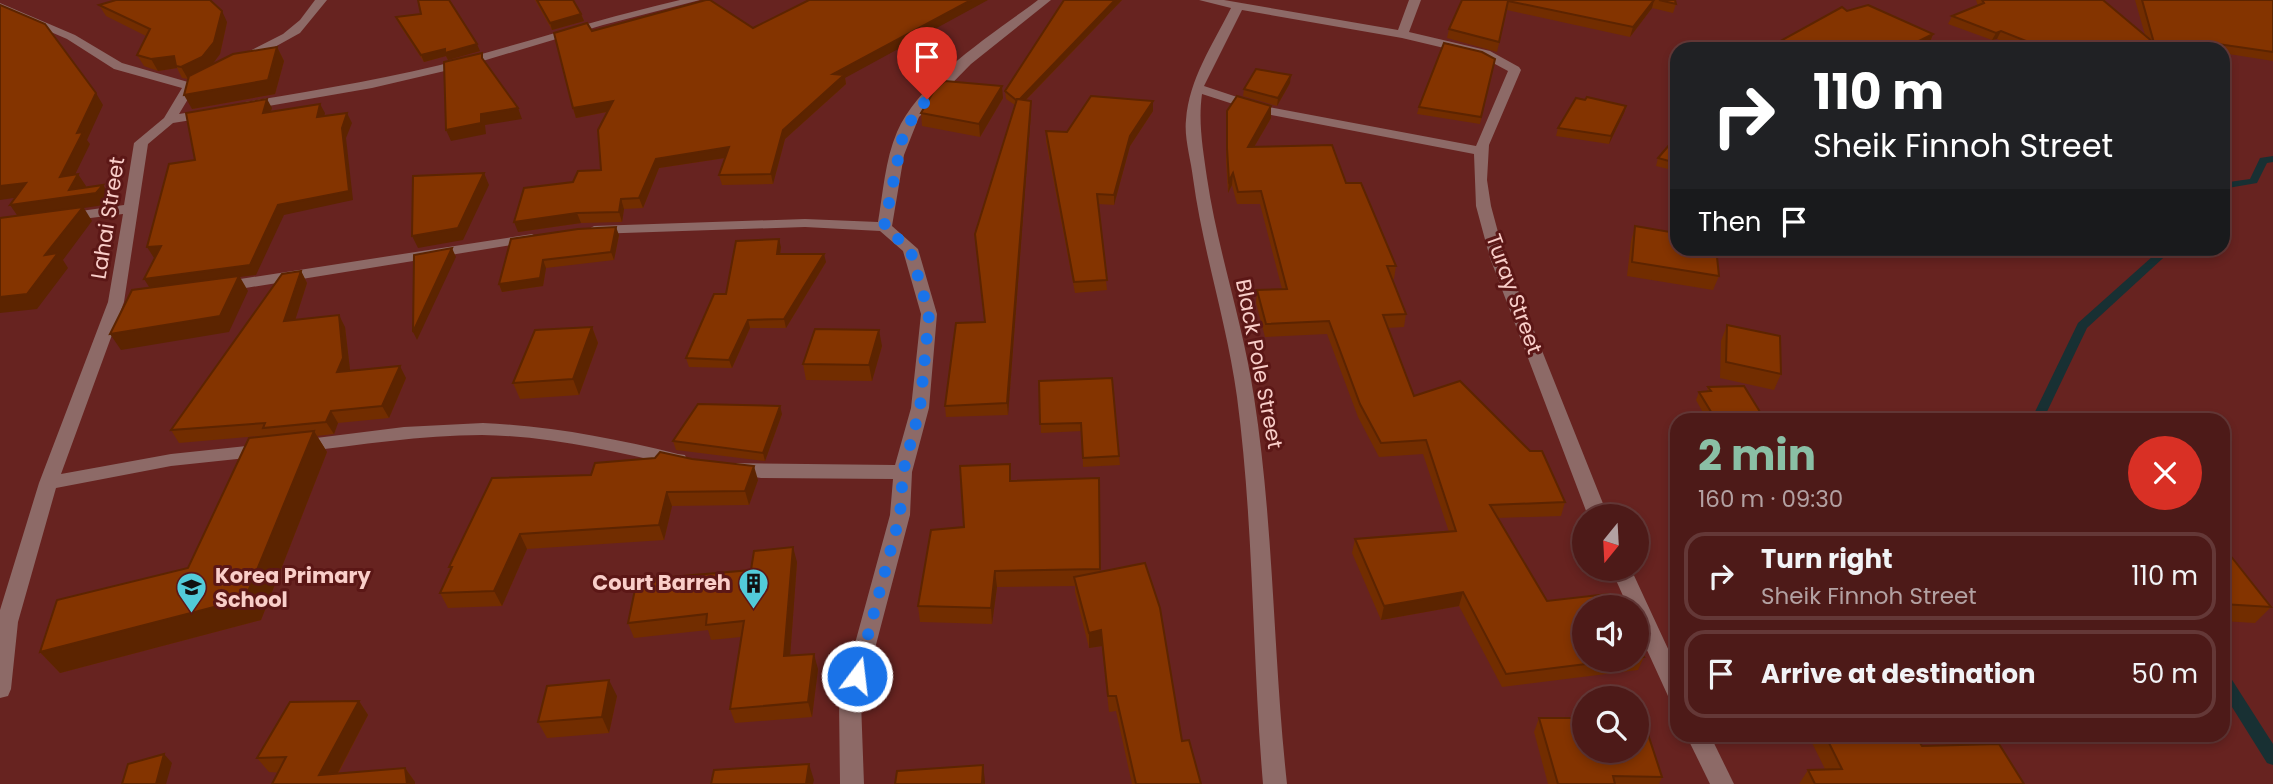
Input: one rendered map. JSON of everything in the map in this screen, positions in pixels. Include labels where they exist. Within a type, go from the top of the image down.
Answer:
[{"type":"street","points":[[235,63],[284,39],[305,25],[321,0]]},
{"type":"street","points":[[884,227],[904,130],[927,99],[963,64],[1045,0]]},
{"type":"street","points":[[1205,0],[1402,34],[1415,0]]},
{"type":"street","name":"Lahai Street","points":[[0,689],[3,621],[48,484],[122,301],[129,209],[141,143],[169,120],[386,81],[466,62],[682,1]]},
{"type":"street","points":[[0,6],[71,37],[118,66],[189,86]]},
{"type":"street","name":"Black Pole Street","points":[[1238,6],[1197,88],[1192,122],[1206,219],[1245,393],[1253,453],[1260,525],[1267,702],[1275,784]]},
{"type":"street","name":"Turay Street","points":[[1402,34],[1486,54],[1515,70],[1481,150],[1481,187],[1495,252],[1593,504]]},
{"type":"street","points":[[169,120],[189,86],[212,75]]},
{"type":"street","points":[[1197,88],[1261,109],[1481,150]]},
{"type":"street","points":[[51,219],[129,209]]},
{"type":"street","points":[[581,230],[805,223],[884,227],[910,249],[929,314],[920,408],[903,472],[900,515],[850,702],[852,784]]},
{"type":"street","points":[[208,289],[553,234]]},
{"type":"street","points":[[48,484],[171,460],[420,433],[495,430],[566,436],[704,465],[761,471],[903,472]]},
{"type":"street","points":[[1626,581],[1670,677]]},
{"type":"street","points":[[1701,742],[1722,784]]},
{"type":"building","points":[[116,0],[210,0],[222,11],[214,42],[202,57],[181,67],[176,66],[174,56],[151,59],[137,55],[150,29],[99,5]]},
{"type":"building","points":[[418,0],[449,0],[477,44],[445,53],[445,49],[421,55],[396,17],[421,14]]},
{"type":"building","points":[[537,0],[573,0],[581,14],[550,23]]},
{"type":"building","points":[[706,0],[753,28],[809,0],[971,0],[833,74],[844,75],[783,130],[771,174],[719,175],[729,147],[656,159],[639,198],[621,199],[619,212],[577,213],[514,222],[524,188],[573,182],[578,171],[601,170],[598,130],[613,101],[573,108],[554,33],[587,23],[592,31]]},
{"type":"building","points":[[1064,0],[1115,0],[1020,99],[1016,100],[1005,91]]},
{"type":"building","points":[[1462,0],[1654,0],[1633,27],[1508,1],[1499,42],[1449,29]]},
{"type":"building","points":[[1659,0],[1675,0],[1676,4]]},
{"type":"building","points":[[1982,0],[2103,0],[2153,42],[2028,42],[1952,16],[1984,3]]},
{"type":"building","points":[[2142,0],[2273,0],[2273,52],[2230,46],[2230,42],[2154,42]]},
{"type":"building","points":[[0,5],[45,24],[96,93],[77,133],[83,132],[60,177],[78,174],[69,190],[103,185],[96,193],[10,205],[26,183],[0,186]]},
{"type":"building","points":[[1868,5],[1933,34],[1917,42],[1779,42],[1842,7],[1847,11]]},
{"type":"building","points":[[1444,43],[1482,52],[1495,59],[1481,117],[1419,107]]},
{"type":"building","points":[[277,47],[268,80],[184,95],[189,76],[233,54]]},
{"type":"building","points":[[482,53],[482,58],[518,108],[481,114],[481,123],[446,130],[444,62]]},
{"type":"building","points":[[1256,69],[1291,75],[1278,98],[1244,89]]},
{"type":"building","points":[[945,81],[1002,86],[979,124],[921,113],[934,91]]},
{"type":"building","points":[[1091,96],[1153,101],[1130,136],[1114,195],[1097,194],[1107,280],[1074,282],[1046,131],[1067,132]]},
{"type":"building","points":[[1237,96],[1271,106],[1248,147],[1332,145],[1346,183],[1361,183],[1396,266],[1387,266],[1406,314],[1383,315],[1414,396],[1460,381],[1530,451],[1542,451],[1565,502],[1490,505],[1547,601],[1572,598],[1572,666],[1506,674],[1463,592],[1384,606],[1355,539],[1456,531],[1426,440],[1381,443],[1360,404],[1329,321],[1266,324],[1257,290],[1287,289],[1261,191],[1238,192],[1233,173],[1229,181],[1227,111]]},
{"type":"building","points":[[1587,97],[1626,106],[1611,136],[1558,128],[1576,98],[1585,100]]},
{"type":"building","points":[[267,99],[263,113],[320,104],[317,117],[347,113],[342,128],[349,191],[278,205],[250,265],[144,279],[161,246],[147,247],[169,164],[195,160],[186,113]]},
{"type":"building","points":[[1017,99],[1031,101],[1007,403],[945,406],[956,323],[985,322],[975,234]]},
{"type":"building","points":[[1670,144],[1670,161],[1658,158]]},
{"type":"building","points":[[484,173],[458,228],[412,236],[413,176]]},
{"type":"building","points":[[83,207],[45,255],[58,253],[27,294],[0,297],[0,218]]},
{"type":"building","points":[[1635,226],[1670,232],[1670,256],[1717,256],[1719,276],[1632,262]]},
{"type":"building","points":[[616,227],[611,252],[543,260],[540,278],[499,284],[511,239],[578,229]]},
{"type":"building","points":[[779,239],[777,254],[824,254],[784,319],[748,320],[729,360],[686,358],[714,294],[726,294],[736,241]]},
{"type":"building","points":[[452,248],[413,332],[414,255]]},
{"type":"building","points":[[301,271],[284,321],[339,315],[343,358],[337,372],[400,366],[382,406],[331,411],[326,422],[263,428],[265,423],[171,430],[282,274]]},
{"type":"building","points":[[239,276],[220,316],[110,334],[132,290]]},
{"type":"building","points":[[1727,325],[1780,336],[1781,374],[1726,362]]},
{"type":"building","points":[[592,327],[573,379],[513,383],[535,330]]},
{"type":"building","points":[[815,329],[879,330],[869,365],[803,364]]},
{"type":"building","points":[[1112,378],[1119,456],[1083,458],[1081,423],[1040,424],[1039,381]]},
{"type":"building","points":[[1744,386],[1761,413],[1712,413],[1699,392],[1711,391],[1708,387]]},
{"type":"building","points":[[698,404],[780,406],[763,453],[673,441]]},
{"type":"building","points":[[314,431],[245,599],[40,652],[57,600],[188,568],[249,438]]},
{"type":"building","points":[[660,452],[692,459],[754,466],[745,491],[667,492],[659,525],[520,534],[494,591],[440,593],[452,567],[449,567],[492,478],[591,475],[595,463],[655,458]]},
{"type":"building","points":[[1010,464],[1010,481],[1099,478],[1100,569],[995,571],[991,608],[918,606],[931,530],[964,527],[960,466]]},
{"type":"building","points":[[793,547],[784,656],[814,654],[808,702],[730,709],[744,621],[706,625],[707,614],[628,623],[637,580],[751,570],[754,551]]},
{"type":"building","points":[[2230,555],[2271,607],[2230,604]]},
{"type":"building","points":[[1145,563],[1160,608],[1182,741],[1189,740],[1201,784],[1136,784],[1116,696],[1108,696],[1101,630],[1089,633],[1074,577]]},
{"type":"building","points":[[609,680],[602,717],[538,722],[547,686]]},
{"type":"building","points":[[359,701],[319,775],[405,768],[407,784],[272,784],[286,757],[257,758],[290,702]]},
{"type":"building","points":[[1539,718],[1572,718],[1572,763],[1649,763],[1649,737],[1662,777],[1613,776],[1615,784],[1558,784]]},
{"type":"building","points":[[1828,742],[1919,742],[1922,746],[1999,744],[2024,784],[1815,784],[1808,770],[1842,769]]},
{"type":"building","points":[[164,754],[156,784],[122,784],[128,764]]},
{"type":"building","points":[[809,764],[806,784],[711,784],[714,770]]},
{"type":"building","points":[[983,765],[982,784],[895,784],[897,771]]},
{"type":"waterway","points":[[2230,185],[2254,181],[2263,160],[2273,159]]},
{"type":"waterway","points":[[2040,413],[2082,326],[2160,256]]},
{"type":"waterway","points":[[2230,690],[2273,758]]},
{"type":"place","name":"Court Barreh","points":[[754,610]]},
{"type":"place","name":"Korea Primary School","points":[[192,615]]},
{"type":"route","points":[[857,676],[900,515],[903,472],[920,408],[929,314],[910,249],[884,227],[904,130],[927,99]]}]
